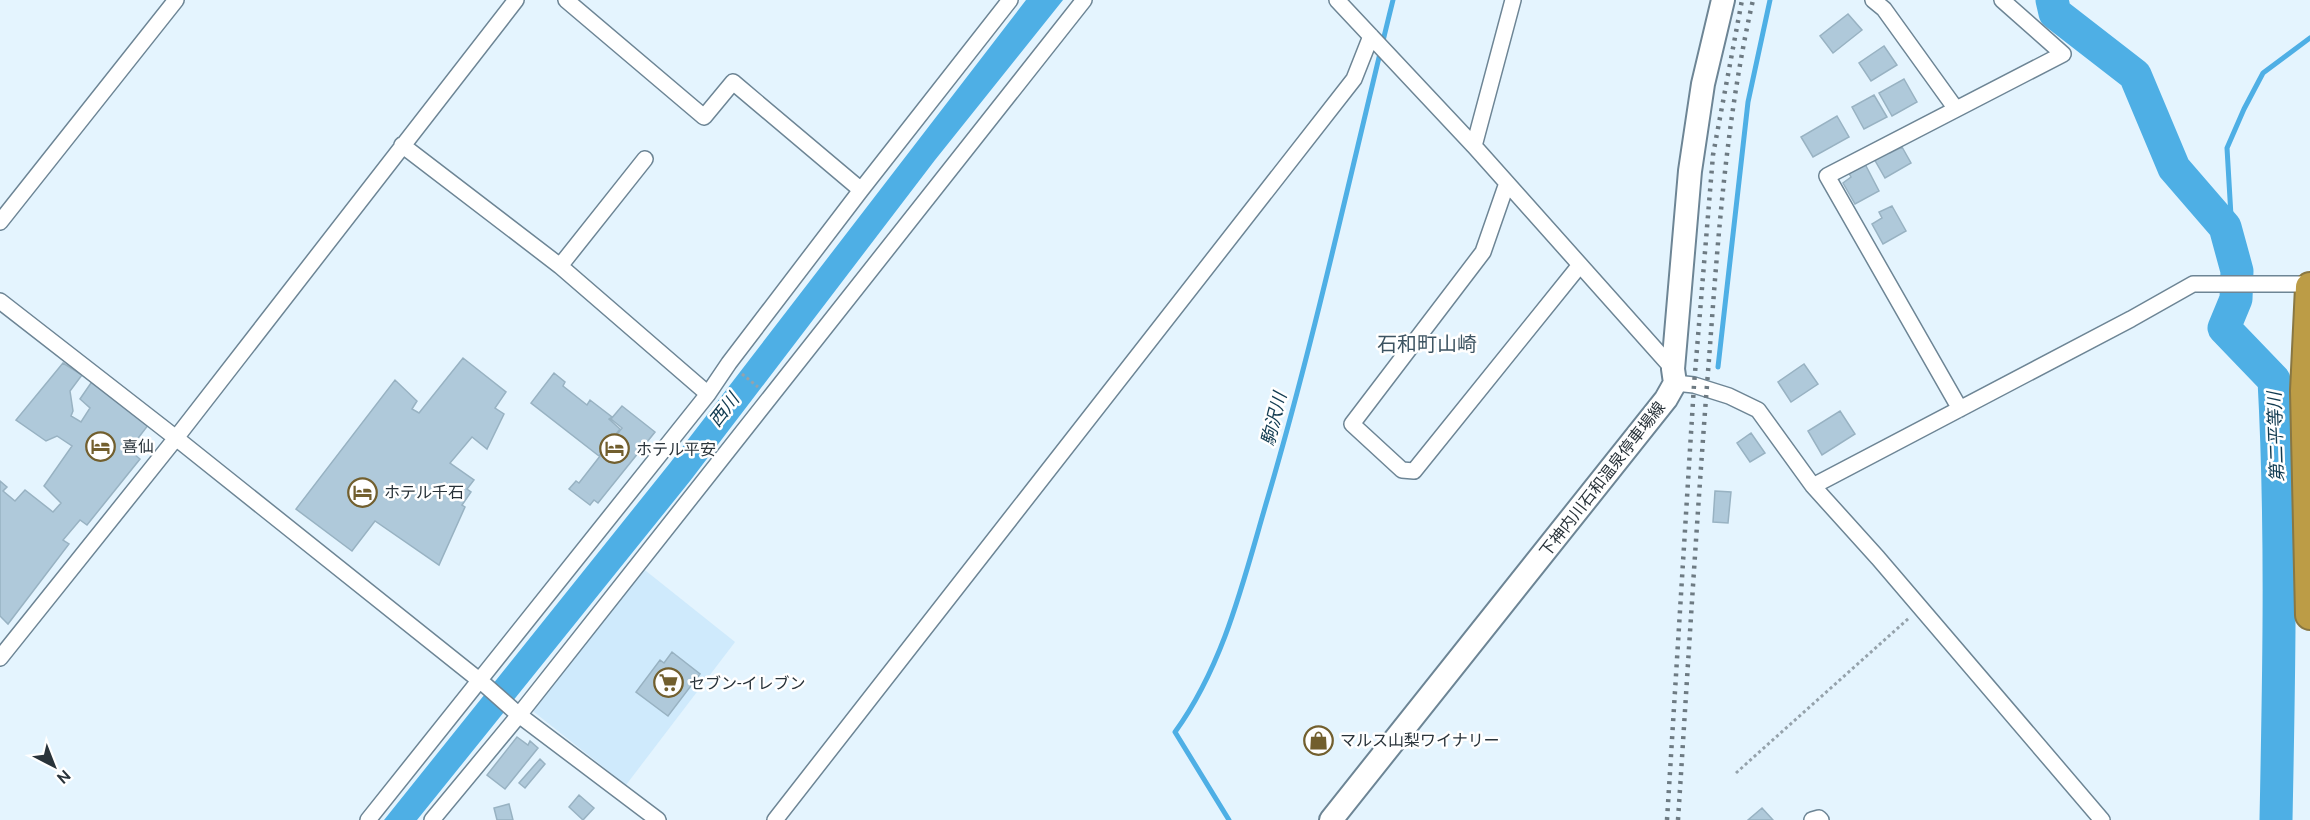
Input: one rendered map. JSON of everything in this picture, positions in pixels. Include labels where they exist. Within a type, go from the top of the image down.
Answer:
[{"type":"highway","points":[[2310,286],[2305,391],[2310,615]]},
{"type":"main road","name":"下神内川石和温泉停車場線","points":[[1331,820],[1666,399],[1674,376],[1690,171],[1704,84],[1723,0]]},
{"type":"street","points":[[0,222],[176,0]]},
{"type":"street","points":[[0,658],[176,438],[516,0]]},
{"type":"street","points":[[566,0],[704,117],[733,82],[861,190]]},
{"type":"street","points":[[368,820],[481,682],[708,394],[729,363],[861,190],[1010,0]]},
{"type":"street","points":[[432,820],[514,712],[771,397],[1084,0]]},
{"type":"street","points":[[1337,0],[1474,146],[1580,265],[1674,376],[1729,396],[1758,410],[1813,486],[2102,820]]},
{"type":"street","points":[[1474,146],[1513,0]]},
{"type":"street","points":[[1873,0],[1884,9],[1956,109]]},
{"type":"street","points":[[1960,410],[1827,176],[2063,54],[2002,0]]},
{"type":"street","points":[[775,820],[1354,79],[1371,37]]},
{"type":"street","points":[[402,145],[560,266],[708,394]]},
{"type":"street","points":[[560,266],[645,159]]},
{"type":"street","points":[[1507,183],[1483,252],[1352,424],[1402,470],[1414,471],[1580,265]]},
{"type":"street","points":[[1813,486],[1960,410],[2193,284],[2310,286]]},
{"type":"street","points":[[0,301],[176,438],[481,682],[514,712],[658,820]]},
{"type":"street","points":[[1812,820],[1820,818],[1821,820]]},
{"type":"path","points":[[729,363],[771,397]]},
{"type":"path","points":[[1736,773],[1920,607]]},
{"type":"shaded area","points":[[641,567],[735,642],[626,785],[534,712],[533,703]]},
{"type":"water","name":"西川","points":[[1026,0],[1063,0],[935,160],[690,481],[417,820],[384,820],[670,463]]},
{"type":"building","points":[[1848,14],[1862,30],[1833,53],[1820,36]]},
{"type":"building","points":[[1884,46],[1897,65],[1871,81],[1859,63]]},
{"type":"building","points":[[1904,79],[1917,102],[1892,116],[1879,93]]},
{"type":"building","points":[[1874,95],[1887,117],[1864,129],[1852,107]]},
{"type":"building","points":[[1837,116],[1849,137],[1813,157],[1801,137]]},
{"type":"building","points":[[1902,147],[1911,163],[1885,178],[1873,157],[1888,149],[1890,153]]},
{"type":"building","points":[[1865,164],[1879,191],[1855,204],[1843,183],[1851,177],[1849,173]]},
{"type":"building","points":[[1892,206],[1906,231],[1883,244],[1872,224],[1882,218],[1879,212]]},
{"type":"building","points":[[463,358],[506,392],[495,408],[504,414],[487,449],[472,437],[450,463],[474,480],[467,489],[471,492],[462,505],[465,507],[439,565],[375,521],[352,551],[296,509],[395,380],[417,401],[412,409],[419,413]]},
{"type":"building","points":[[63,363],[82,375],[70,391],[73,411],[71,416],[81,422],[90,408],[80,399],[93,380],[149,424],[129,450],[140,459],[87,525],[80,520],[63,540],[69,544],[8,624],[0,616],[0,481],[7,487],[3,491],[15,501],[25,490],[53,512],[61,503],[44,486],[72,446],[57,436],[46,441],[16,420]]},
{"type":"building","points":[[1804,364],[1818,384],[1791,402],[1778,382]]},
{"type":"building","points":[[554,373],[565,382],[563,386],[587,405],[590,400],[612,417],[609,419],[620,429],[599,456],[531,403]]},
{"type":"building","points":[[622,406],[655,432],[598,503],[594,500],[590,505],[569,489],[576,481],[579,483],[622,428],[611,419]]},
{"type":"building","points":[[1840,411],[1855,434],[1822,455],[1808,431]]},
{"type":"building","points":[[1751,433],[1765,453],[1750,462],[1737,443]]},
{"type":"building","points":[[1715,491],[1731,492],[1728,523],[1713,522]]},
{"type":"building","name":"セブン-イレブン","points":[[672,652],[700,674],[668,716],[636,692],[660,660],[664,663]]},
{"type":"building","points":[[517,737],[528,745],[530,741],[538,748],[505,789],[487,775]]},
{"type":"building","points":[[540,759],[545,764],[525,788],[519,783]]},
{"type":"building","points":[[579,795],[594,808],[583,820],[569,807]]},
{"type":"building","points":[[509,804],[513,820],[497,820],[494,808]]},
{"type":"building","points":[[1762,808],[1773,820],[1748,820]]},
{"type":"waterway","name":"駒沢川","points":[[1229,820],[1175,732],[1207,678],[1220,649],[1250,558],[1302,374],[1393,0]]},
{"type":"waterway","points":[[1718,367],[1748,102],[1770,0]]},
{"type":"waterway","name":"第二平等川","points":[[2052,0],[2055,13],[2135,75],[2174,168],[2225,227],[2237,271],[2236,299],[2224,328],[2274,380],[2279,545],[2276,820]]},
{"type":"waterway","points":[[2231,216],[2227,148],[2244,109],[2263,73],[2310,38]]},
{"type":"railway","points":[[1667,820],[1694,385],[1713,155],[1742,0]]},
{"type":"railway","points":[[1678,820],[1700,474],[1720,223],[1736,89],[1753,0]]},
{"type":"place","name":"喜仙","points":[[101,446]]},
{"type":"place","name":"ホテル平安","points":[[615,449]]},
{"type":"place","name":"ホテル千石","points":[[363,492]]},
{"type":"place","name":"セブン-イレブン","points":[[668,683]]},
{"type":"place","name":"マルス山梨ワイナリー","points":[[1319,740]]},
{"type":"district","name":"石和町山崎","points":[[1427,344]]}]
